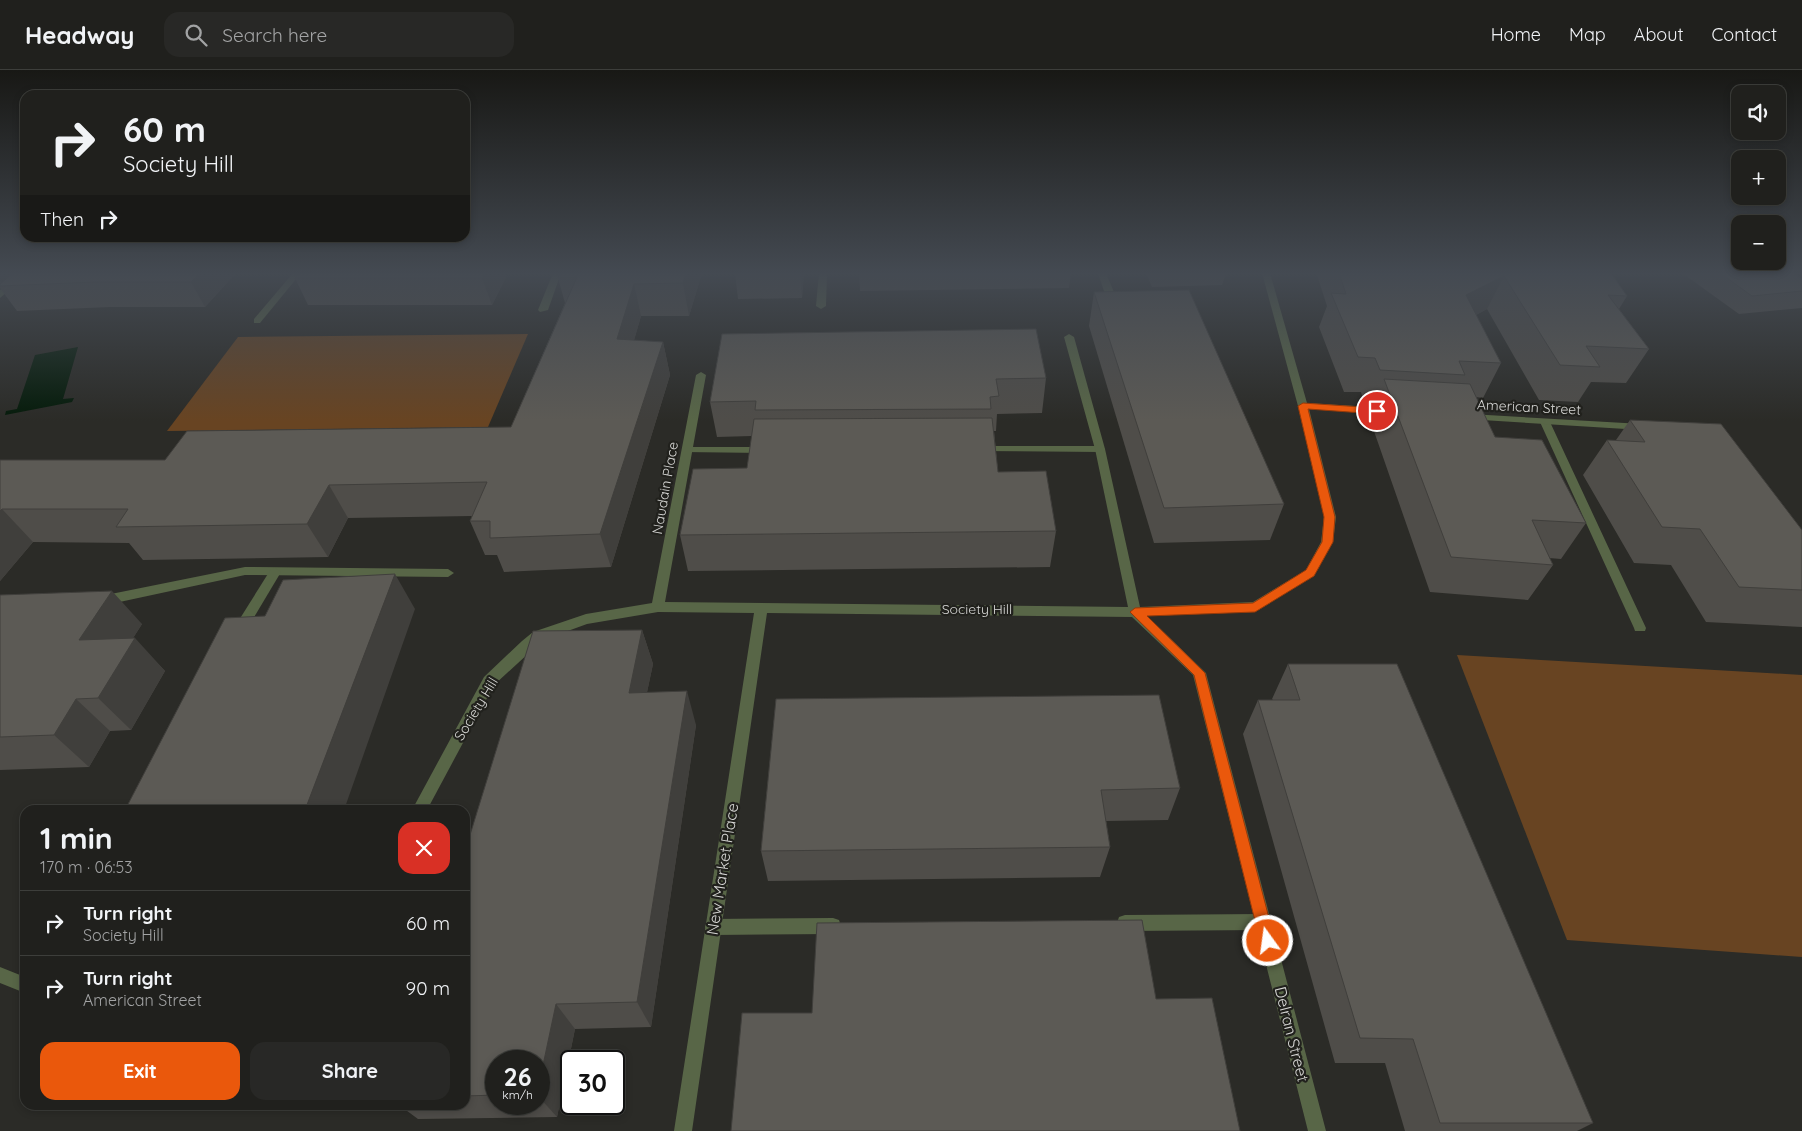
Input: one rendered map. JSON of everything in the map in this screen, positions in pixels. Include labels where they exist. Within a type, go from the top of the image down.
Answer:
[{"type":"street","name":"Society Hill","points":[[421,805],[489,681],[538,636],[586,618],[658,607],[1135,612],[1255,607],[1310,573],[1327,542],[1330,517],[1303,406],[1280,323]]},
{"type":"street","points":[[1069,337],[1100,449],[1135,612]]},
{"type":"street","name":"Naudain Place","points":[[658,607],[701,375]]},
{"type":"street","points":[[1303,406],[1400,412]]},
{"type":"street","name":"American Street","points":[[1458,416],[1654,427]]},
{"type":"street","points":[[1545,422],[1640,628]]},
{"type":"street","points":[[972,449],[1100,449]]},
{"type":"street","points":[[687,450],[775,450]]},
{"type":"street","points":[[88,604],[245,571],[448,573]]},
{"type":"street","points":[[233,640],[275,572]]},
{"type":"street","name":"New Market Place","points":[[683,1131],[761,608]]},
{"type":"street","name":"Delran Street","points":[[1135,612],[1199,673],[1317,1131]]},
{"type":"street","points":[[1113,923],[1263,922]]},
{"type":"street","points":[[713,927],[853,925]]},
{"type":"street","points":[[0,975],[20,981]]},
{"type":"shaded area","points":[[528,334],[488,427],[167,431],[238,337]]},
{"type":"shaded area","points":[[78,347],[63,399],[74,398],[72,402],[5,415],[6,411],[17,409],[35,355]]},
{"type":"shaded area","points":[[1457,655],[1802,675],[1802,957],[1567,940]]},
{"type":"building","points":[[557,323],[622,323],[617,339],[663,342],[600,534],[490,538],[490,521],[470,521],[487,482],[329,485],[307,524],[116,527],[128,509],[2,509],[0,511],[0,460],[165,460],[187,431],[511,427]]},
{"type":"building","points":[[1104,323],[1203,323],[1284,504],[1164,508]]},
{"type":"building","points":[[1343,323],[1480,323],[1501,363],[1459,361],[1465,375],[1380,370],[1375,358],[1358,357]]},
{"type":"building","points":[[1533,323],[1629,323],[1649,349],[1586,346],[1600,367],[1560,365]]},
{"type":"building","points":[[1036,329],[1046,378],[996,379],[999,396],[990,397],[991,409],[755,410],[756,401],[710,402],[722,334]]},
{"type":"building","points":[[1384,379],[1470,384],[1495,437],[1542,440],[1586,523],[1532,520],[1553,565],[1451,557]]},
{"type":"building","points":[[992,418],[998,472],[1046,471],[1056,531],[680,535],[693,469],[747,468],[754,419]]},
{"type":"building","points":[[1630,420],[1721,424],[1802,530],[1802,590],[1739,587],[1700,529],[1662,527],[1607,440],[1645,442]]},
{"type":"building","points":[[395,574],[307,805],[128,805],[225,618],[265,616],[283,580]]},
{"type":"building","points":[[112,591],[79,640],[135,638],[98,698],[76,699],[54,735],[0,737],[0,595]]},
{"type":"building","points":[[642,630],[629,693],[687,691],[637,1002],[556,1004],[546,1050],[485,1050],[485,1095],[470,1096],[470,835],[533,631]]},
{"type":"building","points":[[1288,664],[1397,664],[1593,1123],[1440,1123],[1413,1039],[1360,1038],[1258,700],[1300,700]]},
{"type":"building","points":[[1159,695],[1180,788],[1101,790],[1110,847],[761,851],[776,699]]},
{"type":"building","points":[[1142,920],[1156,999],[1212,998],[1240,1131],[731,1131],[742,1013],[812,1013],[817,923]]},
{"type":"route","points":[[1268,941],[1199,673],[1135,612],[1255,607],[1284,591],[1310,573],[1327,542],[1330,517],[1303,406],[1377,411]]}]
